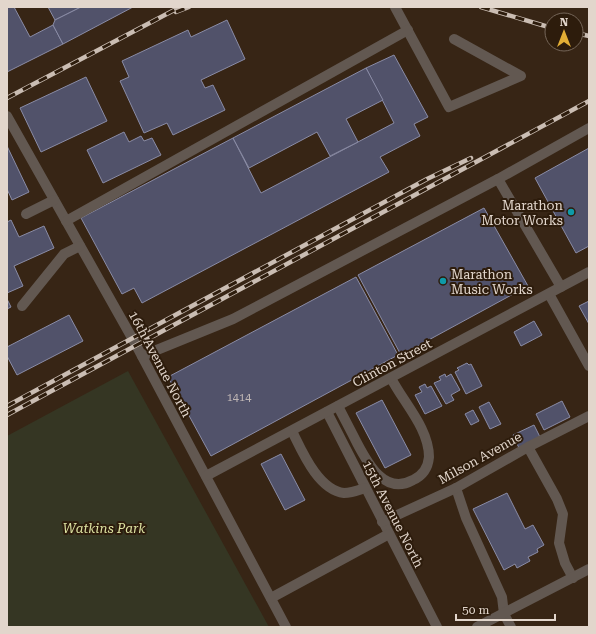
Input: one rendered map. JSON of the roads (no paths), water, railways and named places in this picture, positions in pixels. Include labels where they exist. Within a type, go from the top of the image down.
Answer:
[{"type":"street","points":[[395,7],[449,107],[521,76],[454,39]]},
{"type":"street","points":[[66,221],[408,30]]},
{"type":"street","name":"16th Avenue North","points":[[7,116],[142,356],[286,627]]},
{"type":"street","points":[[142,356],[233,319],[498,179],[589,128]]},
{"type":"street","points":[[498,179],[561,287]]},
{"type":"street","points":[[26,214],[54,200]]},
{"type":"street","points":[[22,306],[64,254],[80,246]]},
{"type":"street","name":"Clinton Street","points":[[206,476],[589,272]]},
{"type":"street","points":[[550,294],[586,355],[589,366]]},
{"type":"street","points":[[338,406],[363,455],[374,472],[385,481],[396,485],[410,482],[420,476],[427,467],[427,446],[424,435],[391,378]]},
{"type":"street","name":"15th Avenue North","points":[[327,412],[437,627]]},
{"type":"street","name":"Milson Avenue","points":[[382,522],[456,488],[528,447],[589,416]]},
{"type":"street","points":[[292,431],[316,474],[323,481],[332,488],[344,493],[356,492],[365,488]]},
{"type":"street","points":[[528,447],[557,499],[563,514],[559,543],[565,563],[573,578]]},
{"type":"street","points":[[456,488],[466,518],[502,597],[504,614],[511,627]]},
{"type":"street","points":[[271,598],[389,534]]},
{"type":"street","points":[[478,627],[589,569]]},
{"type":"railway","points":[[7,98],[180,7]]},
{"type":"railway","points":[[176,12],[189,7]]},
{"type":"railway","points":[[481,7],[544,26]]},
{"type":"railway","points":[[584,35],[589,36]]},
{"type":"railway","points":[[7,415],[589,101]]},
{"type":"railway","points":[[7,406],[427,179],[471,158]]},
{"type":"place","name":"Marathon Motor Works","points":[[571,212]]},
{"type":"place","name":"Marathon Music Works","points":[[443,281]]},
{"type":"park label","name":"Watkins Park","points":[[104,528]]}]
